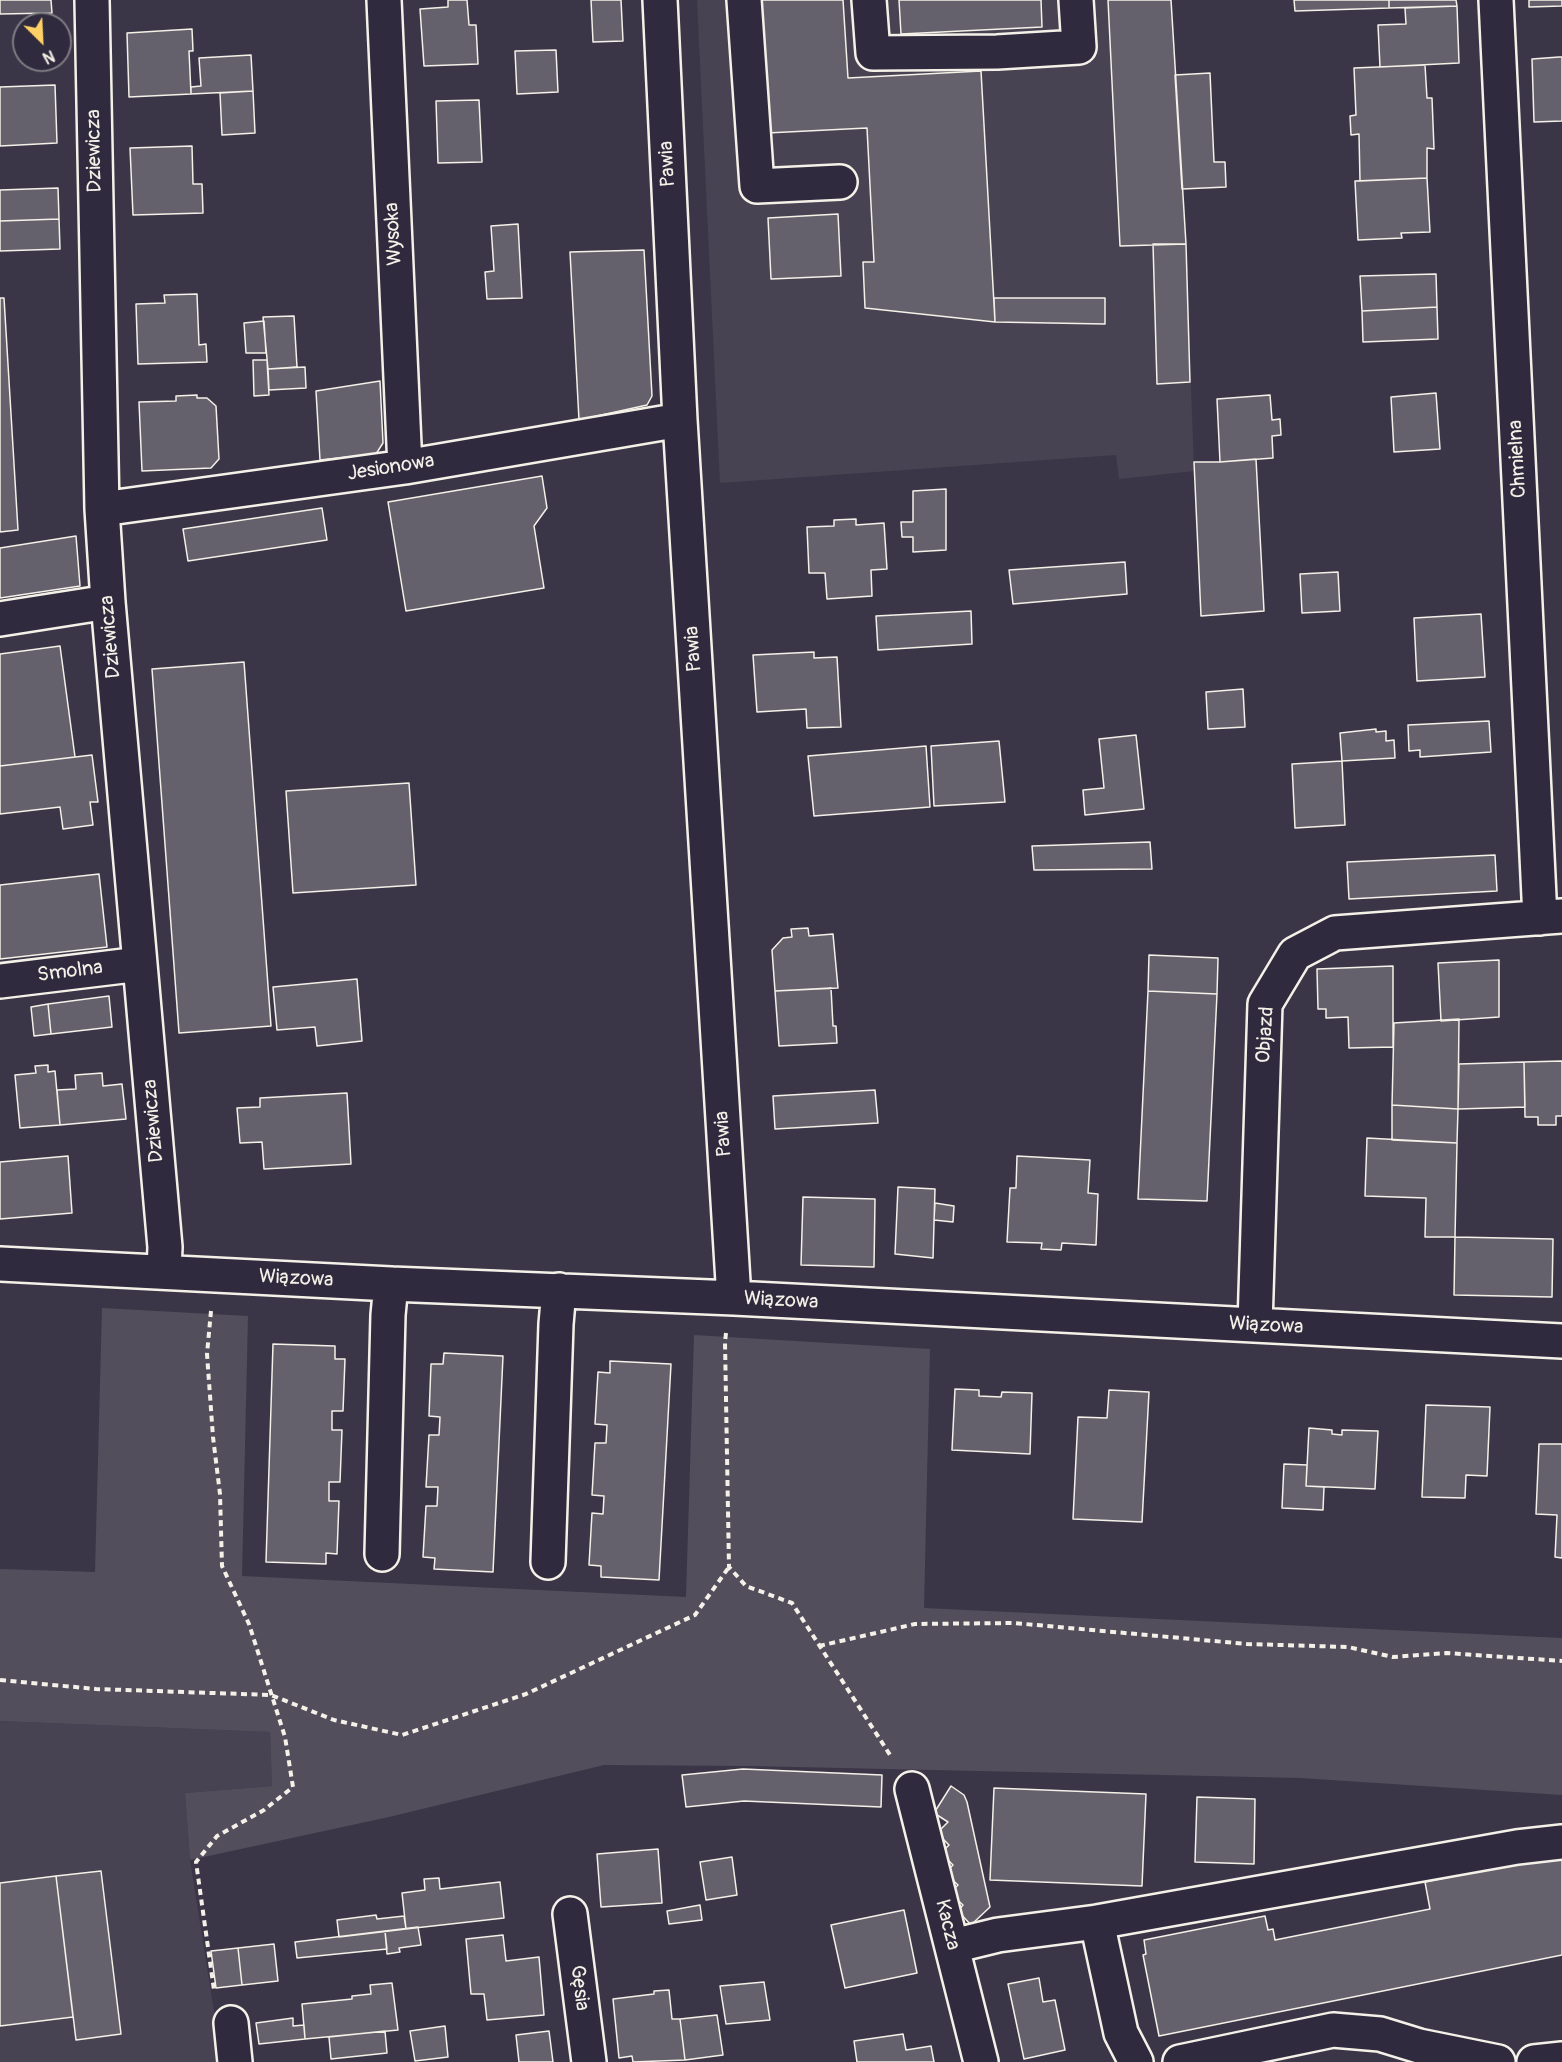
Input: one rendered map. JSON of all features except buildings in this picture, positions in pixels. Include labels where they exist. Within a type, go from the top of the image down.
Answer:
[{"type":"street","name":"Dziewicza","points":[[92,0],[102,509],[108,602],[165,1247],[164,1271]]},
{"type":"street","name":"Wysoka","points":[[384,0],[405,467]]},
{"type":"street","name":"Pawia","points":[[660,0],[680,420],[734,1298]]},
{"type":"street","points":[[744,0],[758,186],[840,182]]},
{"type":"street","points":[[869,0],[873,54],[997,52],[1079,47],[1076,0]]},
{"type":"street","name":"Chmielna","points":[[1496,0],[1551,917]]},
{"type":"street","name":"Jesionowa","points":[[102,509],[405,467],[680,420]]},
{"type":"street","points":[[0,619],[108,602]]},
{"type":"street","name":"Objazd","points":[[1255,1325],[1265,1004],[1295,954],[1335,933],[1551,917]]},
{"type":"street","name":"Smolna","points":[[0,981],[140,964]]},
{"type":"street","name":"Wiązowa","points":[[0,1264],[391,1284],[734,1298],[1562,1341]]},
{"type":"street","points":[[382,1554],[388,1315],[391,1284]]},
{"type":"street","points":[[548,1562],[559,1290]]},
{"type":"street","name":"Kacza","points":[[912,1789],[981,2062]]},
{"type":"street","points":[[952,1946],[998,1935],[1097,1922],[1516,1847],[1562,1842]]},
{"type":"street","name":"Gęsia","points":[[570,1914],[589,2062]]},
{"type":"street","points":[[1097,1922],[1121,2033],[1136,2062]]},
{"type":"street","points":[[231,2023],[235,2062]]},
{"type":"street","points":[[1180,2062],[1333,2030],[1380,2034],[1419,2046],[1498,2062]]},
{"type":"street","points":[[1534,2062],[1562,2059]]},
{"type":"path","points":[[214,1275],[207,1354],[220,1494],[222,1566],[249,1624],[285,1737],[293,1787],[264,1810],[217,1836],[196,1862],[217,2012],[231,2023]]},
{"type":"path","points":[[0,1680],[96,1689],[271,1695],[334,1720],[402,1735],[526,1694],[695,1615],[729,1567],[725,1341],[734,1298]]},
{"type":"path","points":[[729,1567],[746,1586],[792,1603],[912,1789]]},
{"type":"path","points":[[819,1646],[915,1624],[1014,1623],[1247,1644],[1348,1647],[1393,1657],[1447,1653],[1562,1660]]},
{"type":"shaded area","points":[[697,0],[1171,0],[1186,244],[1194,471],[1119,479],[1116,455],[720,483]]},
{"type":"shaded area","points":[[102,1308],[248,1316],[242,1576],[686,1597],[694,1335],[930,1349],[924,1608],[1562,1638],[1562,1795],[1300,1778],[604,1765],[389,1817],[190,1860],[185,1793],[272,1786],[270,1732],[0,1721],[0,1569],[95,1572]]},
{"type":"shaded area","points":[[0,1721],[270,1732],[272,1786],[185,1793],[190,1860],[222,2062],[0,2062]]}]
